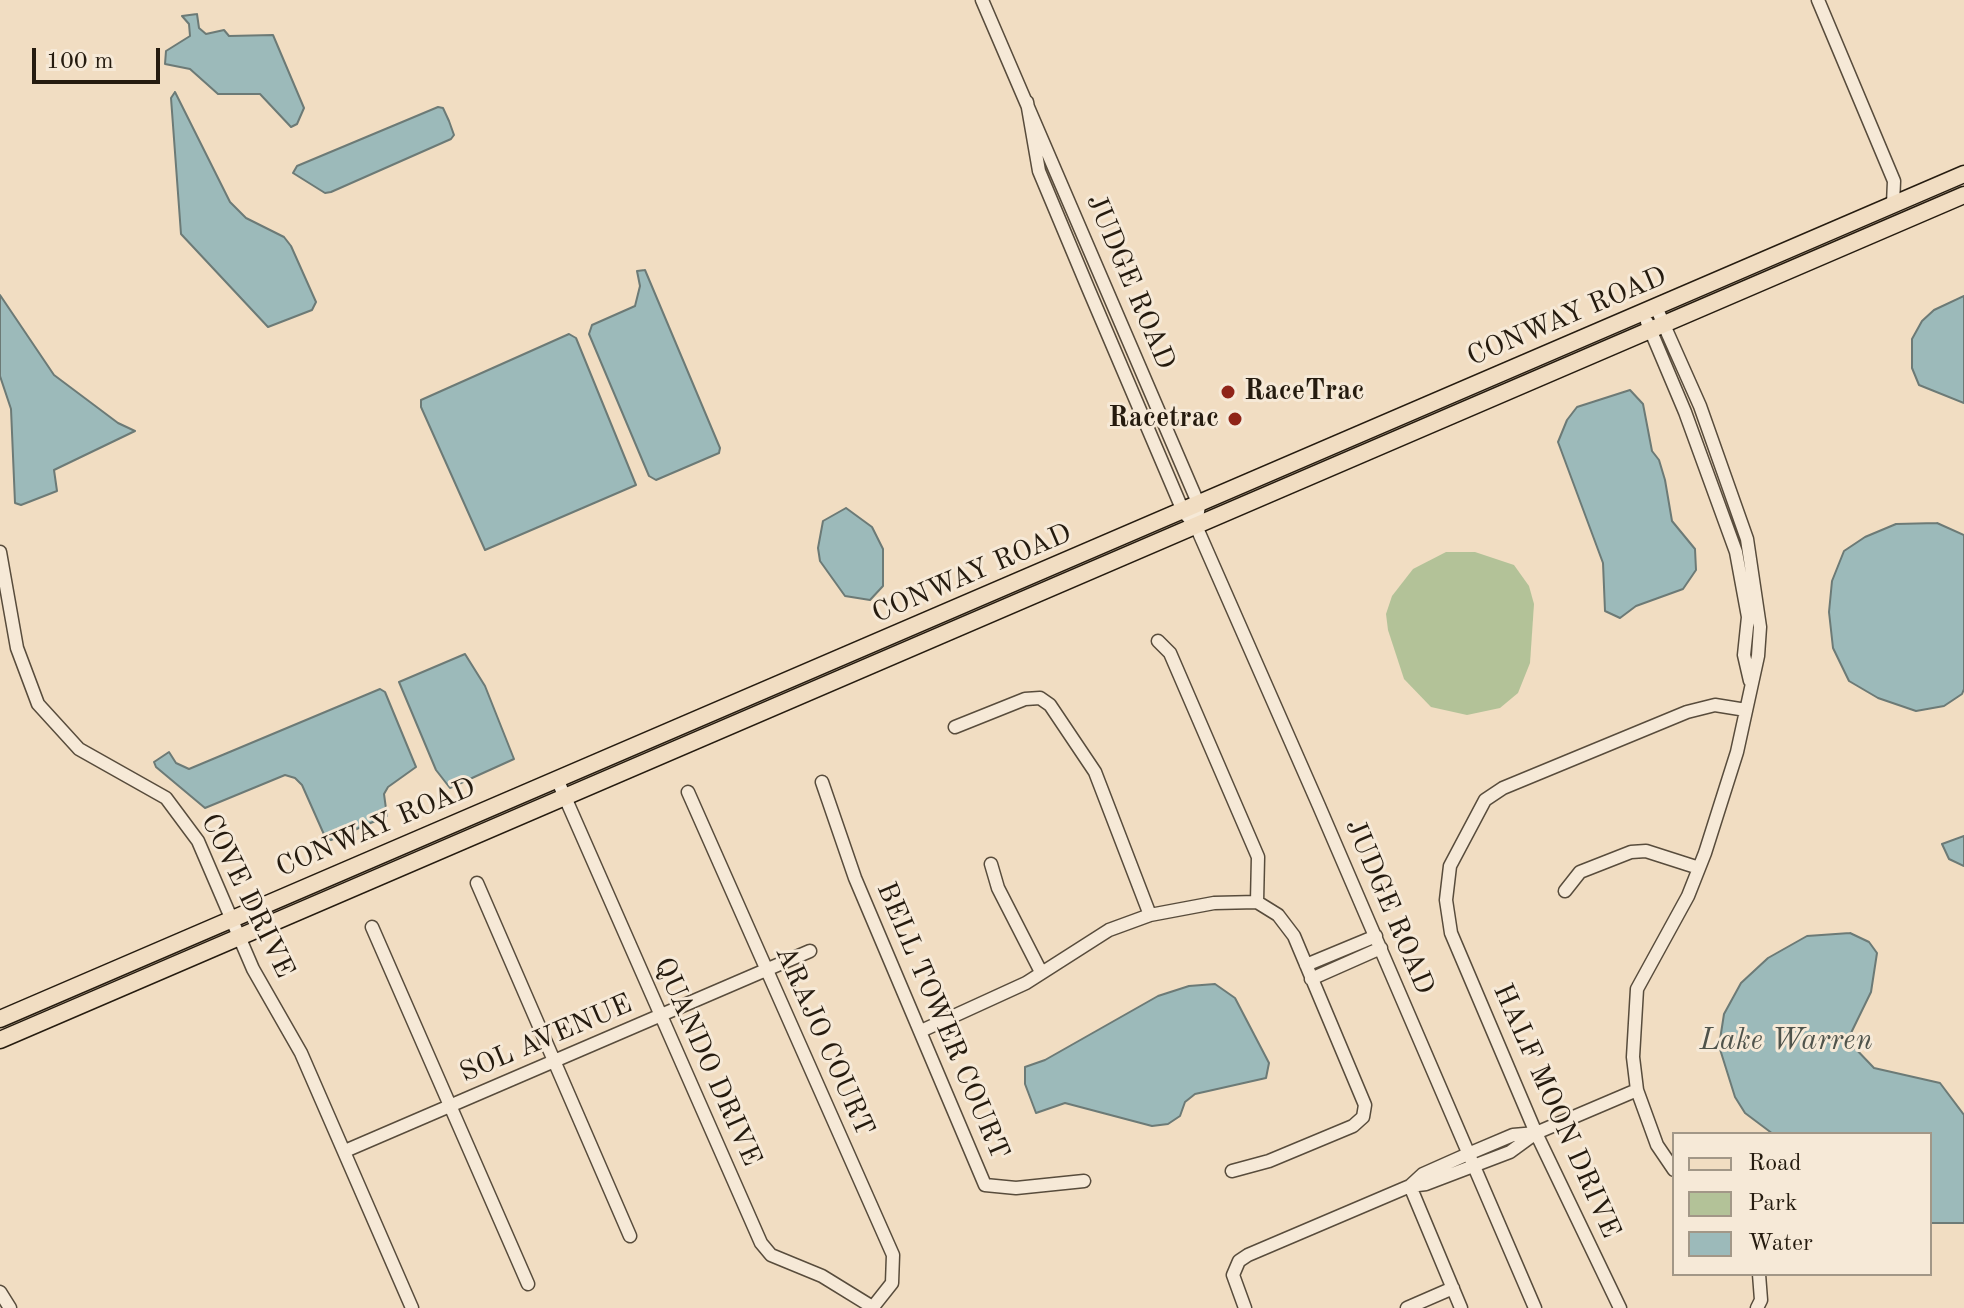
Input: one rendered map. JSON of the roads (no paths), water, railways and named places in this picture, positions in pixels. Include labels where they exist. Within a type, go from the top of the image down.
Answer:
[{"type":"main road","name":"CONWAY ROAD","points":[[0,1019],[1964,174]]},
{"type":"main road","name":"CONWAY ROAD","points":[[0,1040],[1964,195]]},
{"type":"main road","points":[[1395,440],[1413,424],[1420,409]]},
{"type":"main road","points":[[809,692],[824,678],[833,662]]},
{"type":"street","name":"JUDGE ROAD","points":[[982,0],[1027,102],[1191,508]]},
{"type":"street","points":[[1818,0],[1894,181],[1893,204]]},
{"type":"street","points":[[1894,181],[1908,191],[1919,193]]},
{"type":"street","points":[[1650,310],[1700,406],[1747,539],[1755,583],[1759,644],[1737,752],[1699,868],[1688,896],[1637,989],[1633,1057],[1637,1090],[1657,1145],[1672,1167]]},
{"type":"street","points":[[1658,327],[1736,552],[1748,617],[1745,643],[1750,684]]},
{"type":"street","points":[[1685,412],[1700,406]]},
{"type":"street","points":[[1191,508],[1196,526]]},
{"type":"street","name":"JUDGE ROAD","points":[[1196,526],[1535,1308]]},
{"type":"street","name":"COVE DRIVE","points":[[0,552],[17,648],[38,704],[79,749],[166,798],[198,841],[238,936],[301,1053],[412,1308]]},
{"type":"street","points":[[1158,641],[1170,653],[1258,857],[1257,902]]},
{"type":"street","points":[[1745,643],[1759,644]]},
{"type":"street","points":[[955,727],[1025,699],[1040,698],[1050,705],[1095,772],[1150,915]]},
{"type":"street","name":"HALF MOON DRIVE","points":[[1620,1308],[1536,1133],[1451,933],[1446,900],[1450,866],[1485,800],[1503,788],[1687,712],[1715,705],[1746,710]]},
{"type":"street","name":"QUANDO DRIVE","points":[[557,779],[761,1243],[771,1255],[822,1276],[874,1308]]},
{"type":"street","name":"BELL TOWER COURT","points":[[822,782],[855,878],[985,1185],[1016,1188],[1084,1181]]},
{"type":"street","name":"ARAJO COURT","points":[[688,792],[893,1255],[892,1283],[874,1308]]},
{"type":"street","points":[[1565,891],[1580,872],[1631,852],[1646,851],[1699,868]]},
{"type":"street","points":[[991,864],[998,888],[1041,972]]},
{"type":"street","points":[[477,883],[630,1236]]},
{"type":"street","points":[[921,1031],[1026,983],[1109,930],[1150,915],[1214,903],[1257,902],[1278,915],[1294,936],[1365,1105],[1363,1117],[1353,1126],[1269,1161],[1232,1171]]},
{"type":"street","points":[[372,927],[528,1284]]},
{"type":"street","points":[[1306,965],[1335,953],[1378,942]]},
{"type":"street","points":[[1311,979],[1341,966],[1378,942]]},
{"type":"street","name":"SOL AVENUE","points":[[345,1151],[810,951]]},
{"type":"street","points":[[1335,953],[1341,966]]},
{"type":"street","points":[[1471,1160],[1504,1139],[1536,1133],[1637,1090]]},
{"type":"street","points":[[1245,1308],[1233,1275],[1239,1261],[1248,1255],[1410,1186],[1423,1174],[1510,1152],[1536,1133]]},
{"type":"street","points":[[1504,1139],[1510,1152]]},
{"type":"street","points":[[1410,1186],[1461,1308]]},
{"type":"street","points":[[1757,1308],[1761,1300],[1759,1276]]},
{"type":"street","points":[[1407,1308],[1453,1288]]},
{"type":"street","points":[[0,1292],[10,1308]]},
{"type":"water","points":[[197,14],[199,28],[206,34],[224,30],[229,36],[273,35],[304,108],[297,124],[291,127],[260,94],[218,94],[190,69],[165,64],[166,51],[190,36],[189,24],[182,16]]},
{"type":"water","points":[[175,92],[230,202],[246,218],[284,237],[291,246],[316,302],[312,310],[268,327],[181,234],[171,98]]},
{"type":"water","points":[[438,107],[443,108],[449,121],[454,135],[451,139],[331,192],[325,193],[293,173],[297,166]]},
{"type":"water","points":[[645,270],[720,448],[719,453],[656,480],[649,476],[589,334],[592,325],[635,306],[640,286],[637,271]]},
{"type":"water","points":[[0,295],[54,375],[118,423],[135,431],[54,470],[57,491],[21,505],[15,503],[11,409],[0,376]]},
{"type":"water","points":[[1964,296],[1964,403],[1919,385],[1912,368],[1912,339],[1922,321],[1934,310]]},
{"type":"water","points":[[569,334],[576,338],[636,485],[485,550],[421,407],[421,400]]},
{"type":"water","points":[[1630,390],[1643,404],[1652,451],[1659,460],[1665,480],[1672,521],[1695,549],[1696,570],[1683,589],[1636,606],[1620,618],[1605,611],[1603,563],[1558,442],[1567,420],[1577,407]]},
{"type":"water","points":[[846,508],[872,527],[883,549],[883,586],[870,600],[845,596],[820,561],[818,548],[823,521]]},
{"type":"water","points":[[1937,523],[1964,535],[1964,689],[1962,694],[1944,706],[1916,711],[1878,698],[1849,681],[1833,648],[1829,612],[1832,581],[1844,551],[1865,537],[1896,524]]},
{"type":"water","points":[[465,654],[485,686],[514,759],[450,788],[436,770],[399,682]]},
{"type":"water","points":[[380,689],[385,692],[416,767],[388,787],[384,794],[387,816],[331,840],[326,839],[302,785],[295,778],[285,775],[205,808],[154,762],[169,752],[176,763],[189,769]]},
{"type":"water","points":[[1964,836],[1964,866],[1949,859],[1942,844]]},
{"type":"water","name":"Lake Warren","points":[[1850,933],[1869,942],[1877,953],[1871,992],[1851,1033],[1852,1045],[1874,1068],[1940,1083],[1964,1115],[1964,1223],[1932,1223],[1932,1132],[1770,1132],[1745,1113],[1735,1097],[1719,1046],[1724,1014],[1741,983],[1768,958],[1807,936]]},
{"type":"water","points":[[1215,984],[1235,998],[1269,1063],[1266,1078],[1195,1094],[1185,1102],[1180,1116],[1168,1124],[1152,1126],[1065,1103],[1036,1113],[1025,1084],[1025,1067],[1045,1060],[1158,996],[1189,986]]},
{"type":"place","name":"RaceTrac","points":[[1228,392]]},
{"type":"place","name":"Racetrac","points":[[1235,419]]}]
